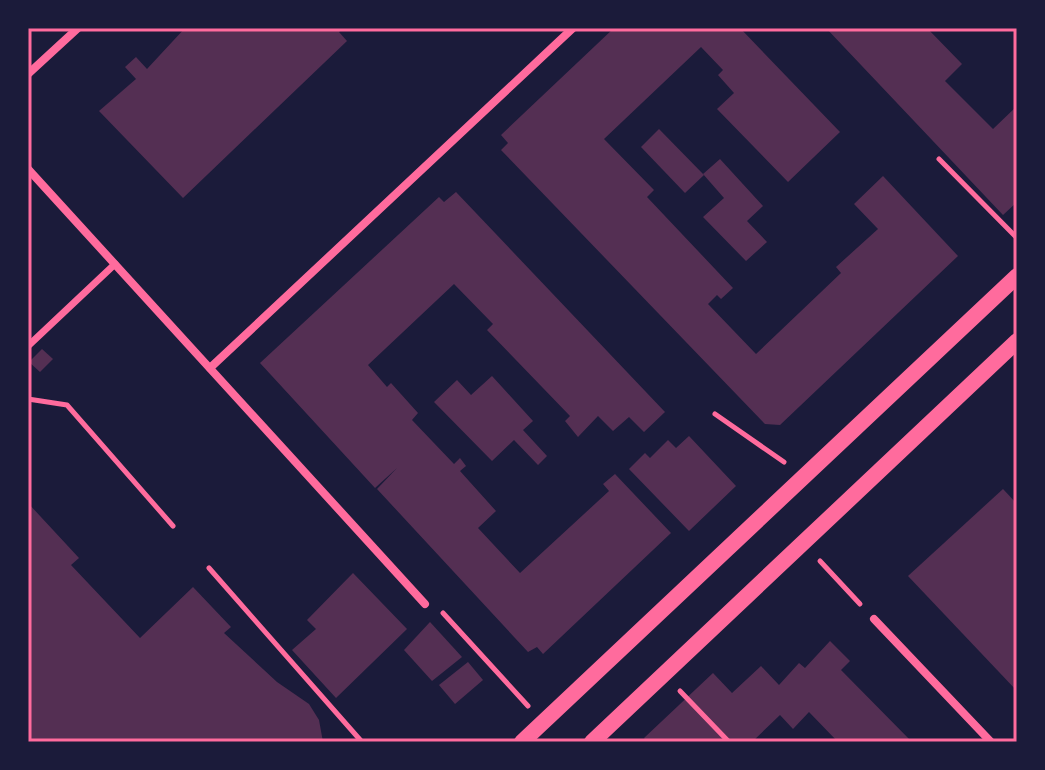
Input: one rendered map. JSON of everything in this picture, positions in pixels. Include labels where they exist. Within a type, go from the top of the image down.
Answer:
[{"type":"main road","points":[[522,742],[1017,276]]},
{"type":"main road","points":[[592,742],[1017,341]]},
{"type":"street","points":[[28,74],[78,28]]},
{"type":"street","points":[[210,368],[573,28]]},
{"type":"street","points":[[28,169],[425,604]]},
{"type":"street","points":[[28,346],[115,264]]},
{"type":"street","points":[[874,619],[991,742]]},
{"type":"path","points":[[939,159],[1017,238]]},
{"type":"path","points":[[28,399],[67,405],[173,526]]},
{"type":"path","points":[[715,414],[805,476]]},
{"type":"path","points":[[802,542],[874,619]]},
{"type":"path","points":[[209,568],[362,742]]},
{"type":"path","points":[[425,604],[439,610],[543,722]]},
{"type":"path","points":[[665,675],[729,742]]},
{"type":"building","points":[[185,28],[343,28],[339,32],[347,41],[183,198],[99,111],[136,79],[125,67],[136,57],[147,69]]},
{"type":"building","points":[[614,28],[740,28],[840,132],[788,182],[717,109],[734,93],[718,75],[723,70],[701,47],[604,139],[654,190],[647,197],[733,288],[721,299],[717,295],[708,304],[756,354],[841,273],[836,267],[878,229],[854,204],[883,176],[958,256],[780,425],[765,424],[501,150],[508,143],[501,135]]},
{"type":"building","points":[[826,28],[927,28],[962,64],[945,81],[993,129],[1017,106],[1017,202],[1003,215]]},
{"type":"building","points":[[659,129],[704,175],[685,193],[641,147]]},
{"type":"building","points":[[720,159],[763,206],[747,221],[767,242],[746,261],[703,217],[724,198],[703,174]]},
{"type":"building","points":[[456,192],[665,412],[644,432],[629,417],[613,431],[598,416],[578,437],[565,421],[570,416],[487,330],[493,324],[454,284],[368,365],[387,387],[391,383],[418,413],[412,420],[454,464],[460,458],[466,466],[460,471],[496,511],[478,528],[520,573],[609,491],[603,484],[615,474],[671,533],[543,654],[537,647],[528,652],[377,489],[397,468],[375,488],[260,363],[439,197],[444,202]]},
{"type":"building","points":[[42,349],[53,359],[40,372],[29,362]]},
{"type":"building","points":[[492,376],[533,421],[523,430],[547,456],[538,465],[514,440],[492,461],[434,402],[457,380],[471,395]]},
{"type":"building","points":[[689,436],[736,486],[689,531],[629,469],[645,453],[650,458],[668,440],[676,448]]},
{"type":"building","points":[[1003,489],[1017,504],[1017,691],[908,576]]},
{"type":"building","points":[[28,503],[79,558],[71,565],[140,638],[193,587],[231,627],[224,633],[277,682],[309,704],[319,720],[323,742],[28,742]]},
{"type":"building","points":[[353,573],[407,629],[336,698],[292,650],[316,629],[307,620]]},
{"type":"building","points":[[430,622],[462,657],[432,681],[404,650]]},
{"type":"building","points":[[830,641],[850,661],[841,670],[912,742],[838,742],[809,712],[793,729],[780,715],[752,742],[647,742],[644,738],[713,673],[732,693],[761,666],[779,685],[799,663],[805,668]]},
{"type":"building","points":[[468,662],[483,680],[455,704],[439,685]]}]
